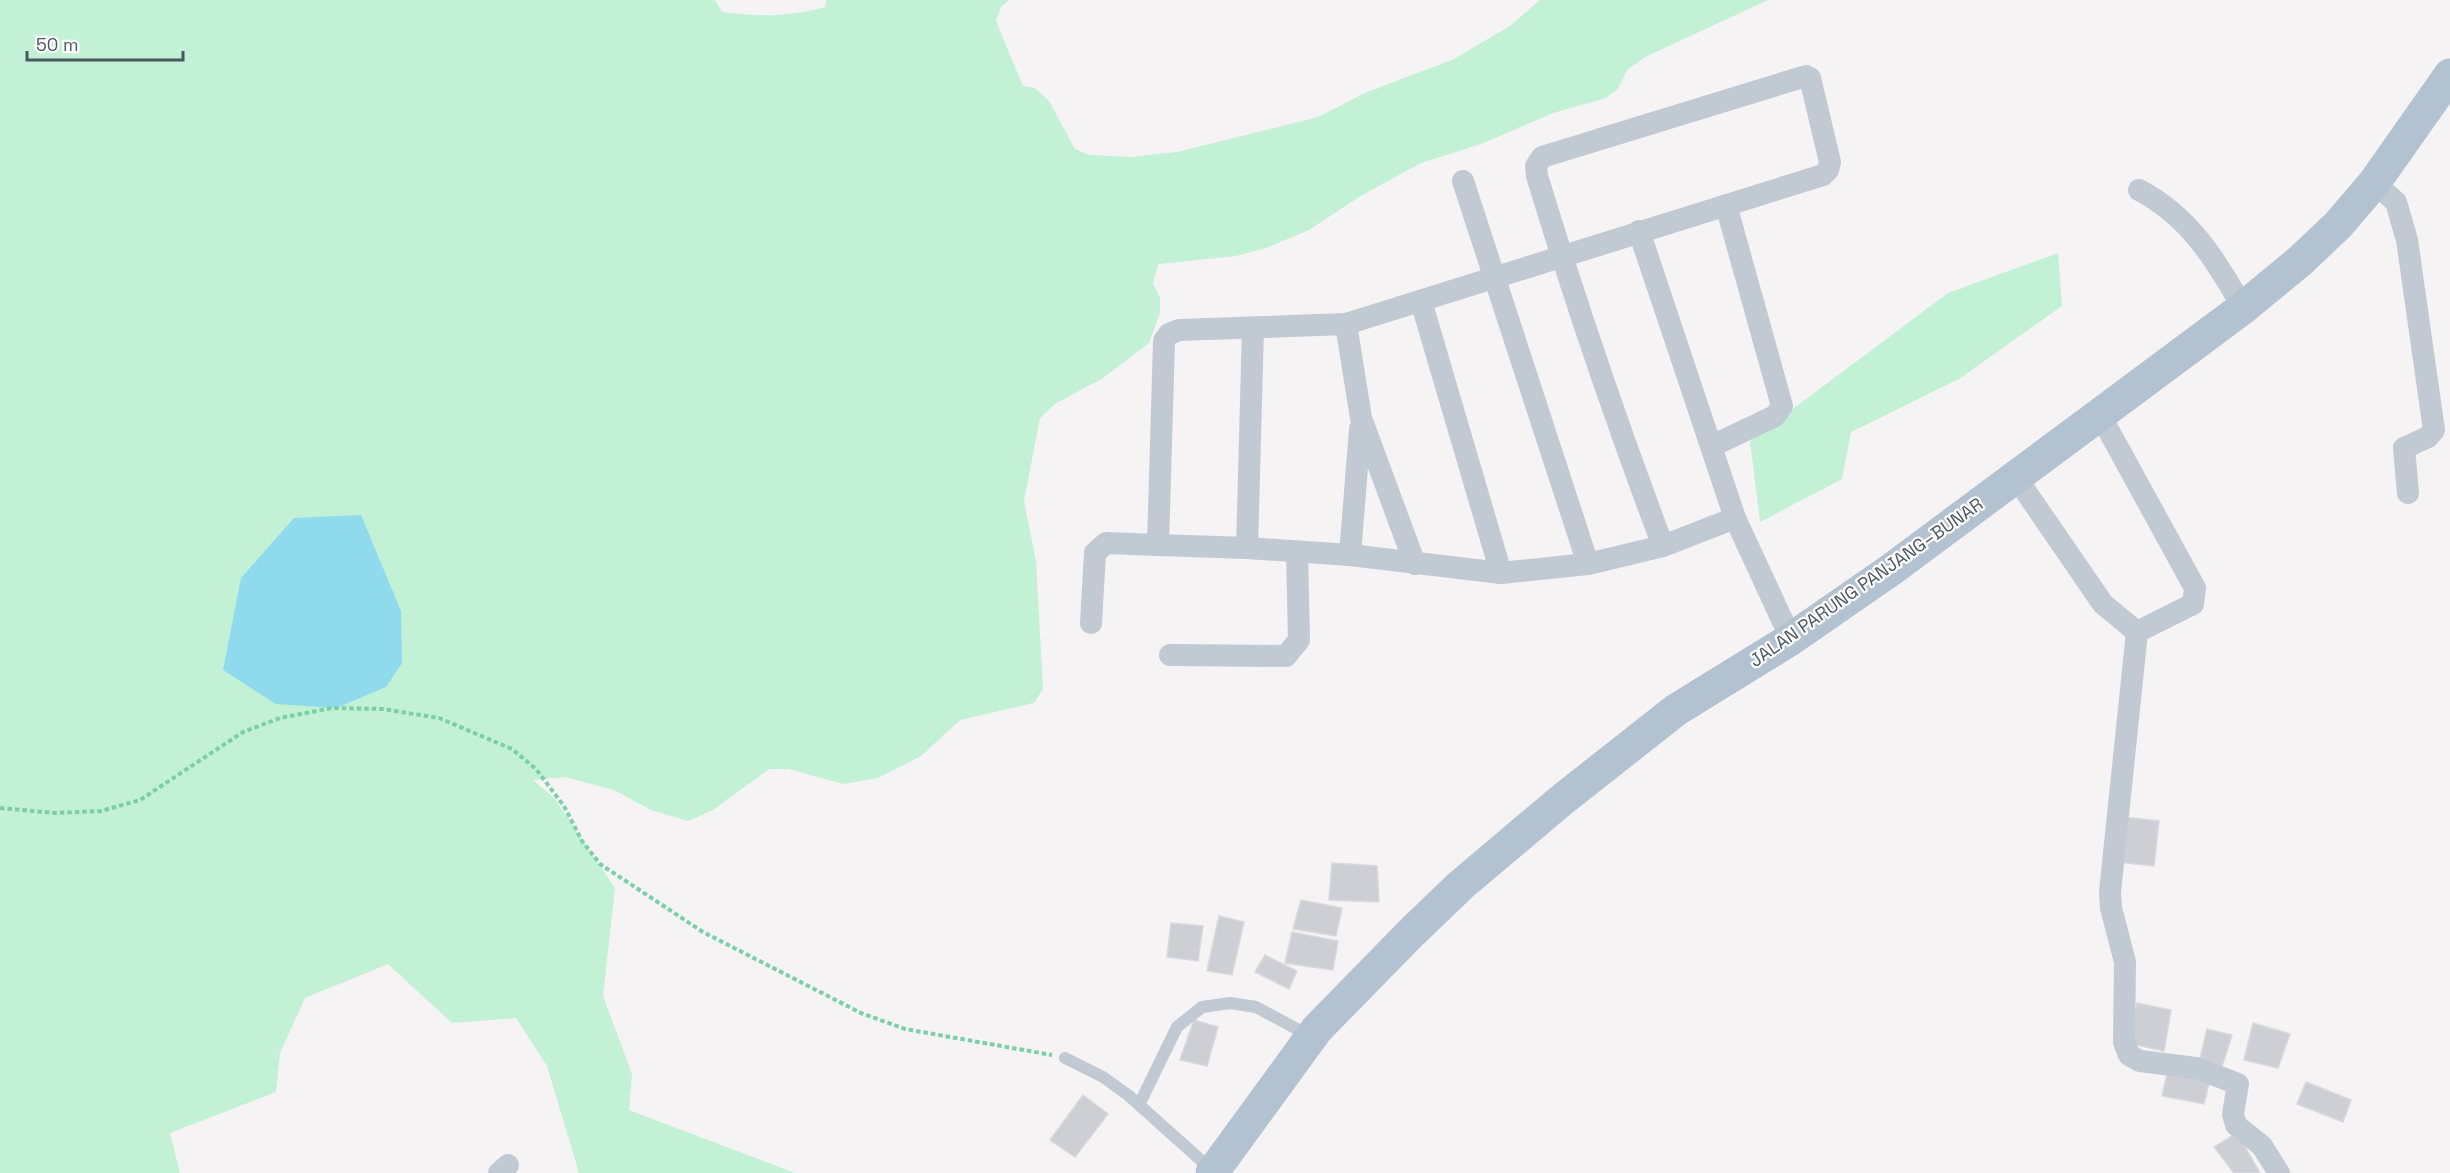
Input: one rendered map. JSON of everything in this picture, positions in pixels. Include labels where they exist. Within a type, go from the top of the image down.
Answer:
[{"type":"main road","name":"JALAN PARUNG PANJANG–BUNAR","points":[[1212,1172],[1310,1036],[1444,901],[1563,799],[1676,710],[1791,639],[1892,568],[2243,308],[2300,261],[2338,225],[2374,183],[2450,75]]},
{"type":"street","points":[[1158,545],[1164,341],[1169,333],[1179,330],[1346,324],[1494,278],[1561,256],[1639,231],[1823,175],[1828,170],[1830,162],[1810,78],[1802,76],[1542,157],[1536,166],[1561,256],[1616,420],[1663,546]]},
{"type":"street","points":[[1463,181],[1588,564]]},
{"type":"street","points":[[2374,183],[2396,202],[2407,240],[2434,430],[2428,437],[2404,448],[2408,493]]},
{"type":"street","points":[[2139,190],[2158,200],[2191,228],[2214,257],[2243,308]]},
{"type":"street","points":[[1712,446],[1774,416],[1782,406],[1726,205]]},
{"type":"street","points":[[1639,231],[1735,518],[1791,639]]},
{"type":"street","points":[[1421,301],[1502,573]]},
{"type":"street","points":[[1346,324],[1360,418],[1415,564]]},
{"type":"street","points":[[1247,548],[1252,328]]},
{"type":"street","points":[[2099,413],[2195,588],[2193,604],[2137,632]]},
{"type":"street","points":[[1350,555],[1360,418]]},
{"type":"street","points":[[2015,476],[2103,604],[2137,632]]},
{"type":"street","points":[[1091,623],[1095,553],[1106,543],[1247,548],[1350,555],[1502,573],[1588,564],[1663,546],[1735,518]]},
{"type":"street","points":[[1170,655],[1286,656],[1299,640],[1298,552]]},
{"type":"street","points":[[2137,632],[2110,892],[2111,908],[2125,962],[2124,1042],[2129,1055],[2140,1061],[2196,1068],[2238,1084],[2234,1114],[2236,1125],[2262,1146],[2279,1173]]},
{"type":"lane","points":[[1139,1105],[1178,1027],[1202,1007],[1230,1003],[1256,1007],[1310,1036]]},
{"type":"lane","points":[[1065,1058],[1103,1077],[1139,1105],[1212,1172]]},
{"type":"path","points":[[0,808],[55,813],[101,811],[140,800],[243,732],[280,718],[332,708],[383,709],[439,718],[512,749],[536,769],[564,806],[582,841],[600,864],[703,932],[861,1013],[905,1029],[1065,1058]]},
{"type":"green space","points":[[0,0],[715,0],[722,12],[761,15],[786,14],[825,7],[826,0],[1009,0],[1001,7],[996,21],[1023,86],[1035,88],[1049,101],[1075,149],[1089,155],[1131,157],[1177,152],[1318,117],[1367,92],[1452,60],[1510,26],[1540,0],[1768,0],[1645,57],[1627,70],[1618,89],[1606,98],[1553,113],[1481,144],[1421,163],[1359,197],[1309,230],[1266,248],[1236,256],[1158,264],[1153,284],[1160,297],[1160,313],[1149,343],[1103,378],[1055,404],[1040,418],[1024,501],[1036,561],[1043,689],[1034,703],[960,720],[921,756],[878,778],[843,784],[789,769],[769,769],[713,810],[688,821],[651,810],[614,790],[565,777],[533,780],[554,798],[615,888],[603,996],[632,1074],[629,1110],[795,1173],[579,1173],[547,1066],[516,1018],[452,1023],[388,964],[305,998],[280,1053],[276,1092],[170,1133],[180,1173],[0,1173]]},
{"type":"green space","points":[[2058,253],[2062,306],[1959,379],[1851,432],[1842,479],[1760,522],[1750,441],[1948,293]]},
{"type":"water","points":[[361,515],[401,611],[402,663],[386,687],[336,708],[276,704],[223,670],[241,578],[294,518]]},
{"type":"building","points":[[2123,817],[2159,821],[2154,866],[2118,862]]},
{"type":"building","points":[[1332,863],[1377,866],[1379,902],[1329,900]]},
{"type":"building","points":[[1301,900],[1342,908],[1336,936],[1293,929]]},
{"type":"building","points":[[1219,916],[1244,922],[1232,975],[1207,971]]},
{"type":"building","points":[[1171,923],[1203,926],[1198,961],[1167,957]]},
{"type":"building","points":[[1292,932],[1338,941],[1333,970],[1285,963]]},
{"type":"building","points":[[1265,955],[1297,971],[1289,989],[1255,972]]},
{"type":"building","points":[[2137,1003],[2171,1010],[2164,1051],[2128,1043]]},
{"type":"building","points":[[1194,1020],[1218,1027],[1207,1066],[1180,1060]]},
{"type":"building","points":[[2253,1023],[2290,1034],[2278,1068],[2244,1060]]},
{"type":"building","points":[[2207,1029],[2232,1035],[2222,1067],[2199,1063]]},
{"type":"building","points":[[2168,1070],[2210,1079],[2204,1104],[2162,1096]]},
{"type":"building","points":[[2306,1082],[2351,1100],[2343,1122],[2297,1104]]},
{"type":"building","points":[[1083,1095],[1108,1114],[1075,1157],[1050,1140]]},
{"type":"building","points":[[2237,1133],[2260,1173],[2234,1173],[2214,1147]]}]
